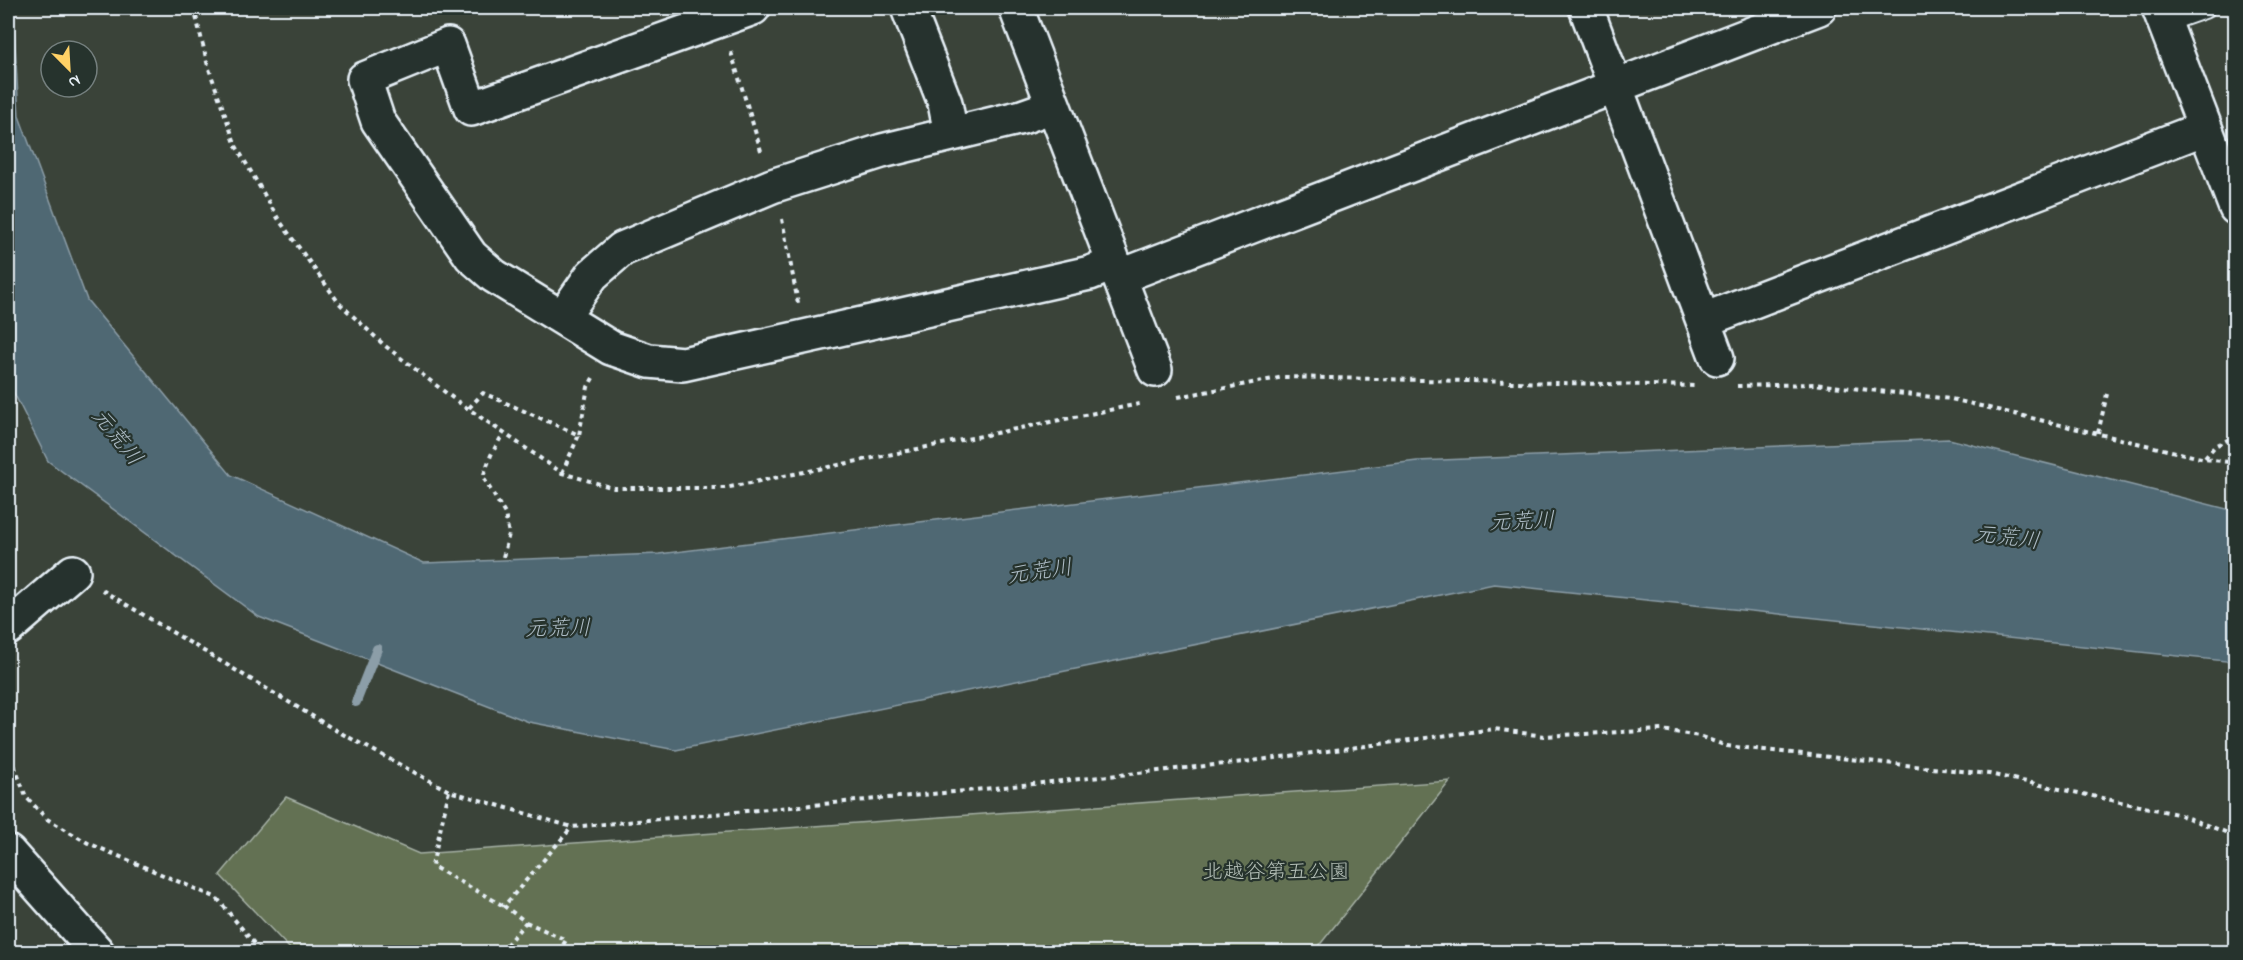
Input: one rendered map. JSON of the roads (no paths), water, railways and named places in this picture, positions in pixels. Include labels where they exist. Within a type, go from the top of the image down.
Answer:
[{"type":"street","points":[[753,8],[471,109],[448,45],[364,79],[378,121],[471,256],[494,276],[611,348],[649,361],[683,364],[1090,273],[1116,271],[1819,8]]},
{"type":"street","points":[[908,8],[945,103],[951,134]]},
{"type":"street","points":[[1016,8],[1155,370]]},
{"type":"street","points":[[1586,8],[1725,372]]},
{"type":"street","points":[[2162,15],[2235,208]]},
{"type":"street","points":[[562,318],[592,275],[622,249],[772,186],[882,151],[1022,117],[1053,106]]},
{"type":"street","points":[[1704,320],[2205,128]]},
{"type":"street","points":[[8,628],[73,572]]},
{"type":"street","points":[[8,852],[97,952]]},
{"type":"lane","points":[[2162,15],[2204,8]]},
{"type":"water","name":"元荒川","points":[[8,8],[13,8],[19,116],[87,300],[231,475],[424,563],[659,554],[1417,461],[1949,439],[2235,511],[2235,662],[1494,584],[676,750],[529,722],[259,617],[48,461],[8,381]]},
{"type":"waterway","points":[[356,702],[377,649]]},
{"type":"park label","name":"北越谷第五公園","points":[[1276,873]]}]
